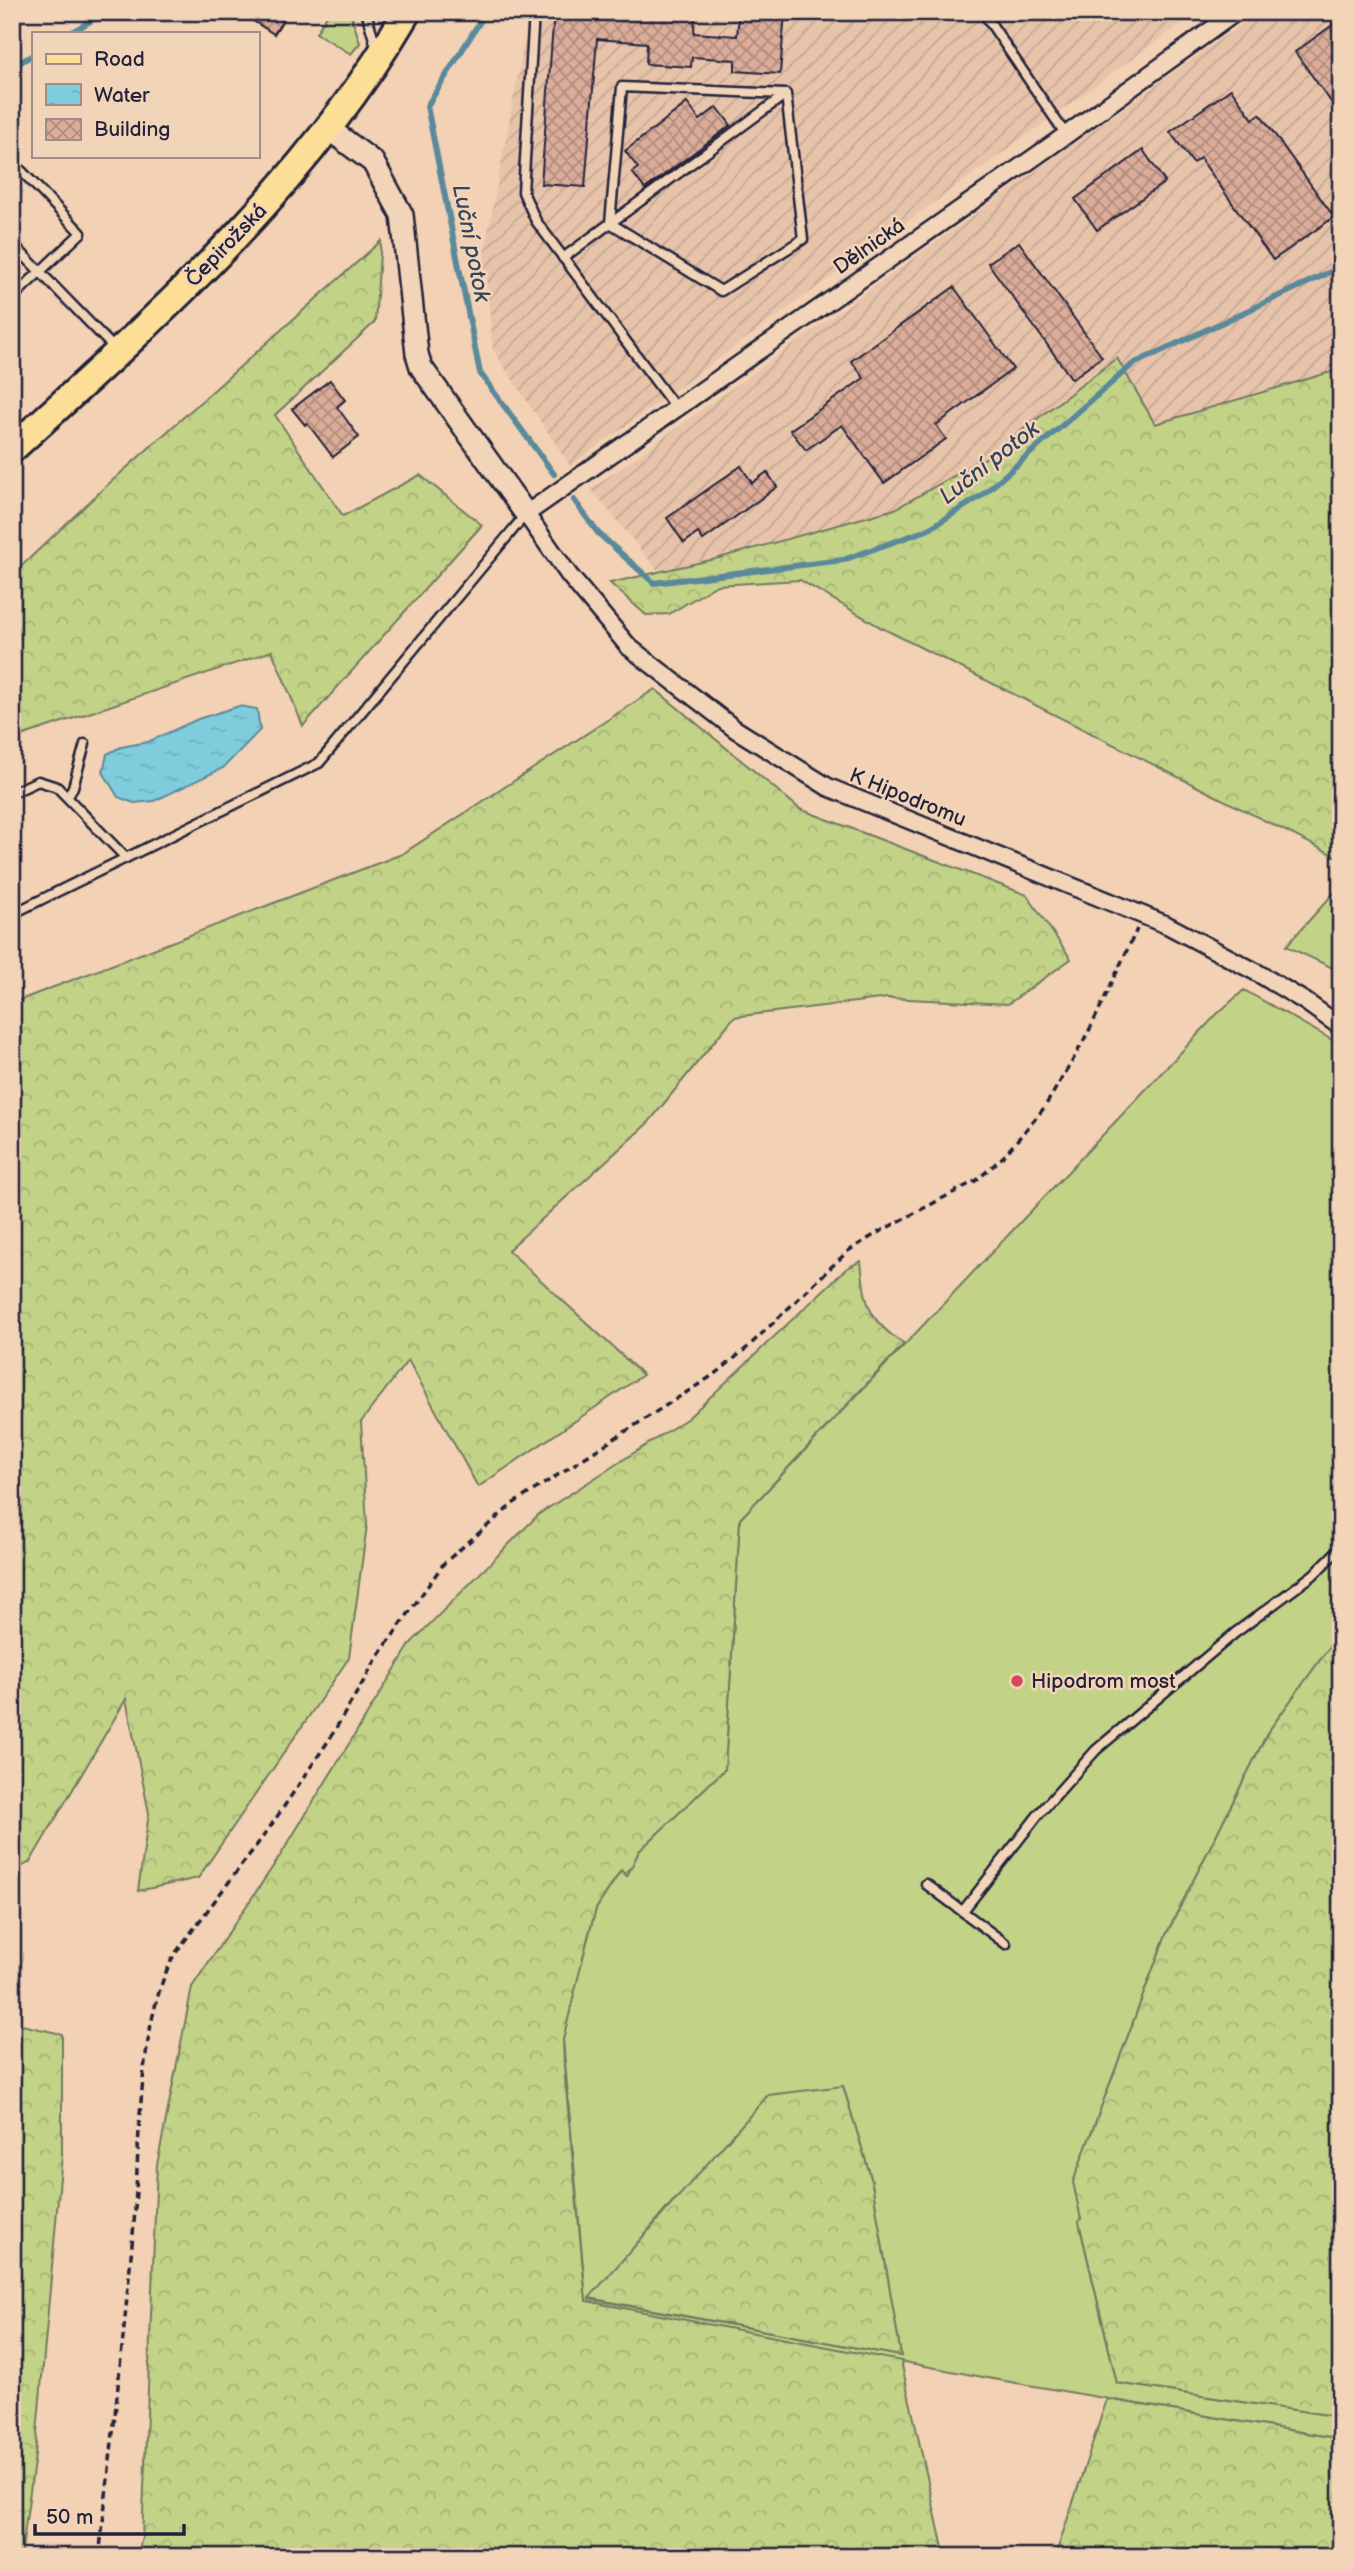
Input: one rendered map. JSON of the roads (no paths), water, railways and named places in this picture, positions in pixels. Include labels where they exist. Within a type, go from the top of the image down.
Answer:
[{"type":"main road","name":"Čepirožská","points":[[12,449],[118,352],[252,221],[329,129],[380,58],[407,12]]},
{"type":"street","name":"Dělnická","points":[[526,514],[1066,135],[1236,12]]},
{"type":"street","points":[[329,129],[373,162],[402,215],[417,354],[421,367],[526,514]]},
{"type":"street","name":"K Hipodromu","points":[[526,514],[569,575],[629,647],[735,729],[828,787],[1144,916],[1256,972],[1341,1027]]},
{"type":"lane","points":[[366,12],[369,30],[380,58]]},
{"type":"lane","points":[[534,12],[523,192],[536,221],[675,407]]},
{"type":"lane","points":[[983,12],[1066,135]]},
{"type":"lane","points":[[610,223],[622,88],[786,94]]},
{"type":"lane","points":[[563,258],[786,94]]},
{"type":"lane","points":[[610,223],[721,291],[803,239],[786,94]]},
{"type":"lane","points":[[12,161],[81,233],[12,298]]},
{"type":"lane","points":[[12,243],[118,352]]},
{"type":"lane","points":[[12,914],[320,763],[526,514]]},
{"type":"lane","points":[[68,797],[85,744]]},
{"type":"lane","points":[[12,793],[38,781],[57,787],[126,858]]},
{"type":"lane","points":[[963,1911],[1038,1815],[1096,1750],[1235,1633],[1312,1575],[1341,1547]]},
{"type":"lane","points":[[926,1884],[1006,1944]]},
{"type":"water","points":[[239,706],[257,709],[260,730],[223,768],[154,801],[134,803],[118,797],[103,772],[107,754],[121,747],[148,742],[198,719]]},
{"type":"waterway","name":"Luční potok","points":[[72,32],[106,12]]},
{"type":"waterway","name":"Luční potok","points":[[486,12],[427,106],[480,373],[554,474]]},
{"type":"waterway","name":"Luční potok","points":[[12,67],[32,56]]},
{"type":"waterway","name":"Luční potok","points":[[574,500],[598,533],[654,583],[843,560],[927,530],[981,496],[1133,364],[1341,267]]},
{"type":"place","name":"Hipodrom most","points":[[1017,1681]]}]
